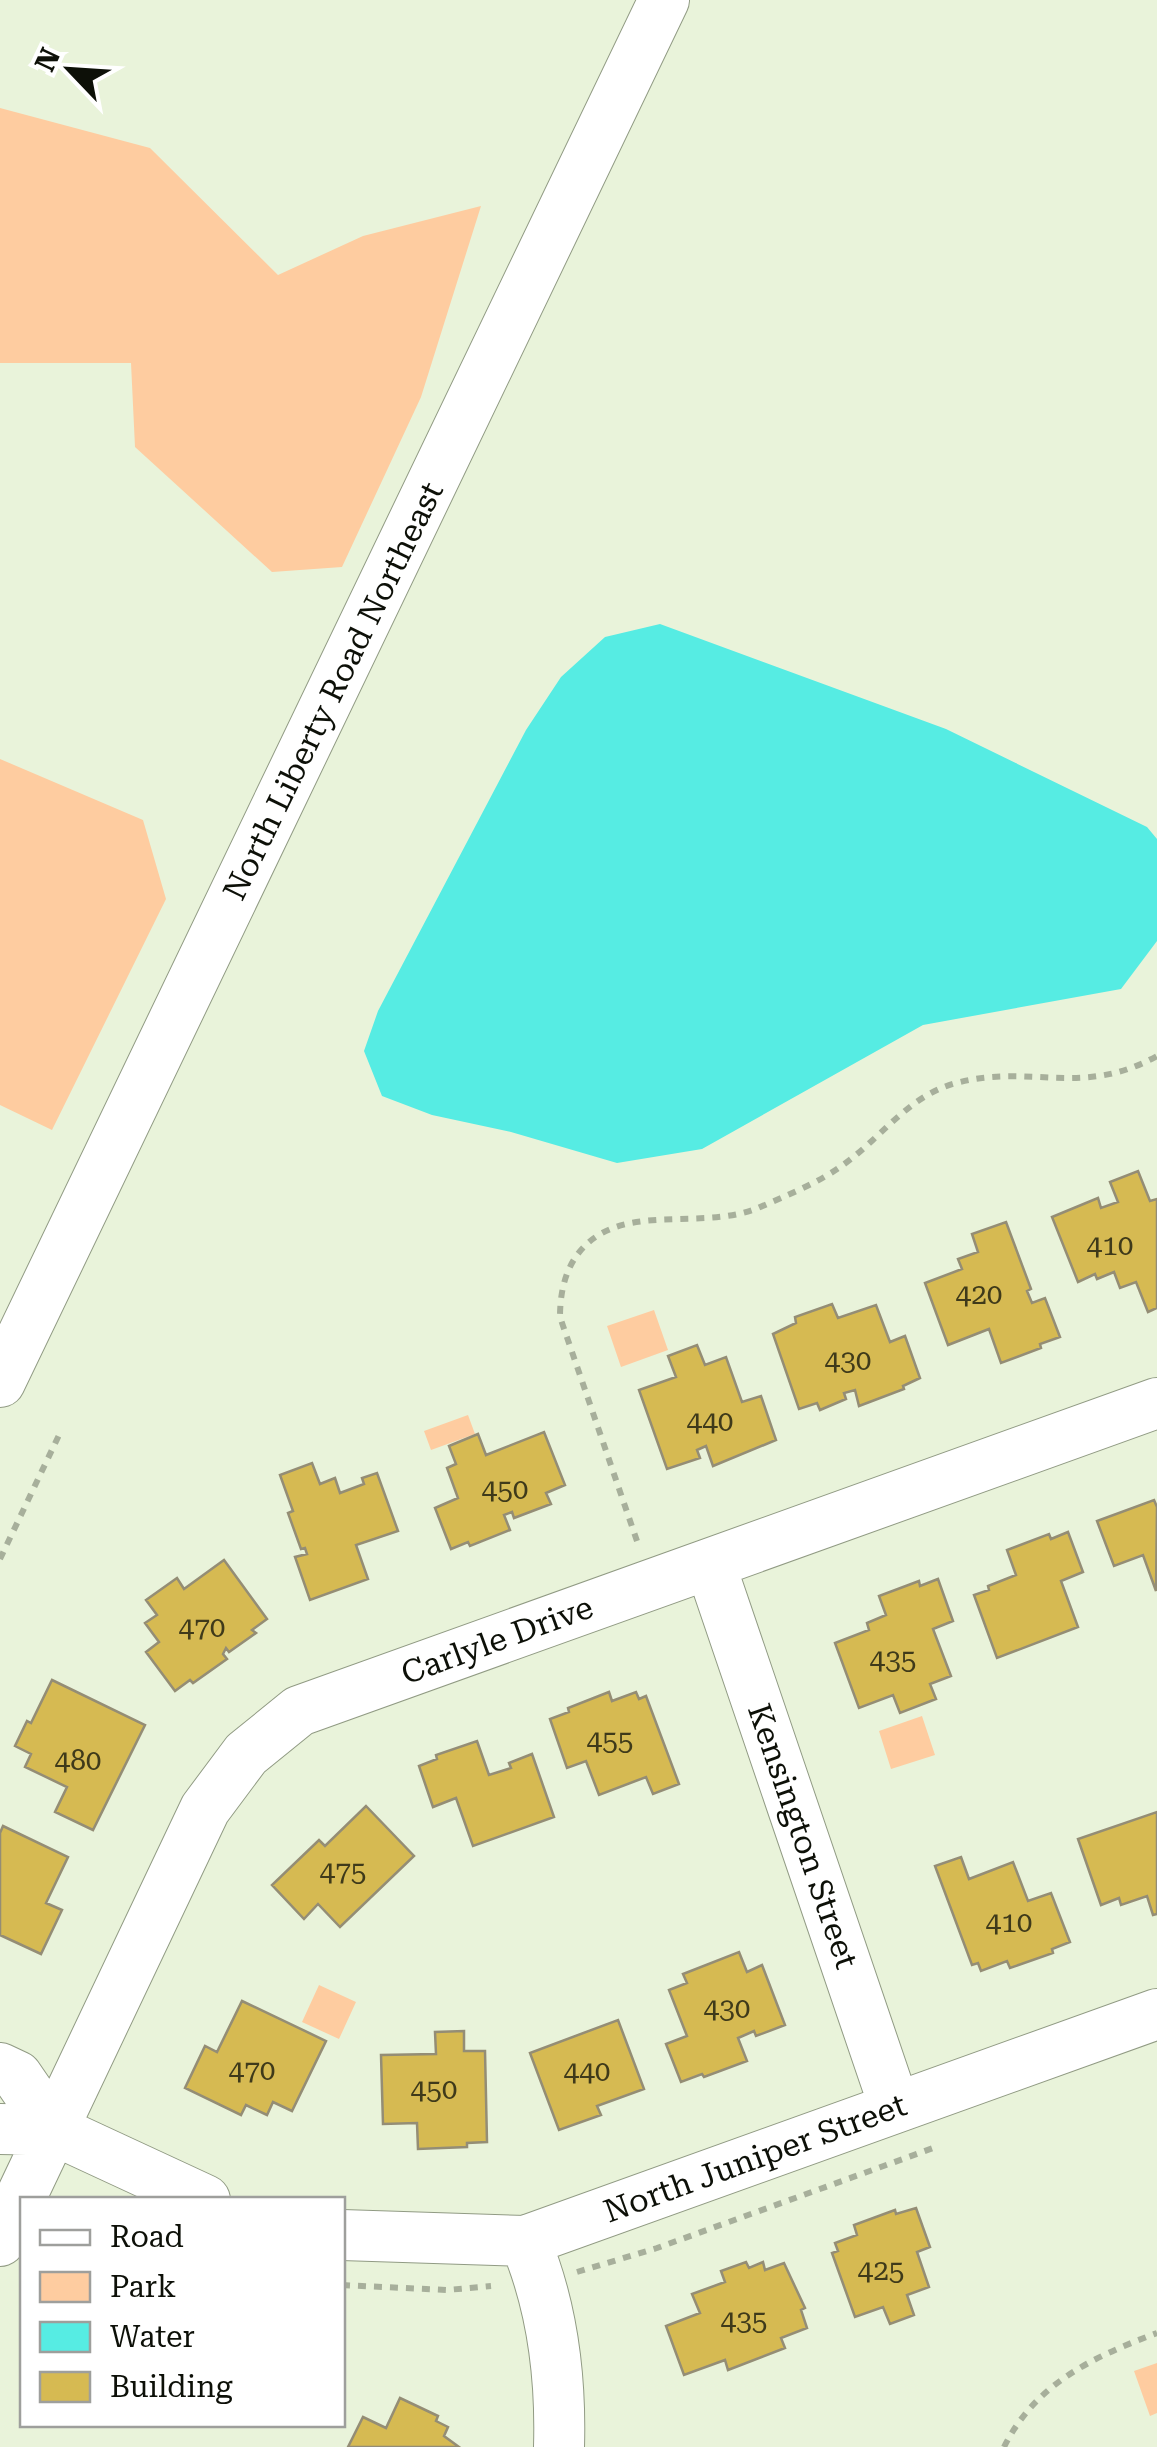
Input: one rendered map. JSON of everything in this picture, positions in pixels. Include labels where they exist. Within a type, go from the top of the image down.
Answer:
[{"type":"street","name":"North Liberty Road Northeast","points":[[0,1382],[664,0]]},
{"type":"street","name":"Carlyle Drive","points":[[21,2197],[205,1809],[246,1754],[299,1711],[1157,1403]]},
{"type":"street","name":"Kensington Street","points":[[710,1564],[895,2108]]},
{"type":"street","name":"North Juniper Street","points":[[345,2235],[525,2241],[1157,2014]]},
{"type":"street","points":[[0,2068],[17,2076],[54,2130]]},
{"type":"street","points":[[0,2130],[54,2130],[196,2197]]},
{"type":"street","name":"Carlyle Drive","points":[[0,2241],[20,2200]]},
{"type":"street","points":[[525,2241],[541,2279],[560,2405],[559,2447]]},
{"type":"path","points":[[637,1541],[560,1317],[560,1288],[585,1245],[603,1232],[624,1226],[725,1219],[779,1199],[840,1168],[899,1113],[957,1082],[1014,1076],[1088,1080],[1118,1075],[1157,1056]]},
{"type":"path","points":[[0,1559],[60,1432]]},
{"type":"path","points":[[1004,2447],[1023,2416],[1071,2370],[1157,2334]]},
{"type":"green space","points":[[0,108],[150,148],[278,275],[363,236],[481,206],[421,397],[342,567],[272,572],[135,447],[131,363],[0,363]]},
{"type":"green space","points":[[0,759],[143,820],[166,899],[52,1130],[0,1105]]},
{"type":"green space","points":[[654,1310],[668,1350],[621,1367],[607,1326]]},
{"type":"green space","points":[[468,1415],[475,1434],[431,1450],[424,1431]]},
{"type":"green space","points":[[922,1716],[935,1755],[891,1769],[879,1731]]},
{"type":"green space","points":[[319,1985],[356,2002],[339,2039],[302,2022]]},
{"type":"green space","points":[[1157,2363],[1157,2413],[1150,2416],[1134,2371]]},
{"type":"water","points":[[660,624],[946,729],[1147,827],[1157,839],[1157,941],[1121,989],[923,1025],[702,1149],[617,1163],[511,1132],[432,1115],[382,1096],[364,1051],[378,1011],[526,730],[561,677],[605,637]]},
{"type":"building","points":[[1138,1171],[1150,1201],[1157,1199],[1157,1308],[1148,1312],[1136,1282],[1120,1288],[1114,1272],[1097,1279],[1095,1274],[1078,1282],[1052,1217],[1098,1198],[1101,1208],[1118,1202],[1110,1182]]},
{"type":"building","points":[[1006,1222],[1031,1289],[1027,1291],[1032,1303],[1045,1298],[1060,1337],[1001,1363],[989,1329],[948,1345],[925,1283],[962,1269],[958,1259],[978,1252],[972,1234]]},
{"type":"building","points":[[832,1304],[838,1318],[876,1305],[890,1342],[905,1336],[920,1378],[903,1386],[904,1389],[859,1406],[855,1390],[844,1393],[846,1399],[820,1410],[817,1403],[799,1409],[773,1334],[796,1323],[795,1317]]},
{"type":"building","points":[[697,1345],[705,1365],[726,1357],[742,1402],[761,1396],[776,1440],[713,1466],[706,1446],[697,1450],[700,1458],[667,1469],[639,1390],[676,1377],[668,1356]]},
{"type":"building","points":[[544,1432],[565,1485],[546,1493],[551,1504],[514,1518],[512,1512],[504,1515],[510,1530],[451,1549],[435,1508],[458,1498],[447,1468],[456,1464],[449,1446],[478,1434],[486,1455]]},
{"type":"building","points":[[312,1463],[320,1484],[335,1478],[340,1493],[364,1484],[362,1478],[377,1473],[398,1531],[356,1545],[368,1579],[310,1600],[295,1557],[307,1554],[305,1548],[301,1549],[288,1513],[293,1511],[280,1475]]},
{"type":"building","points":[[1154,1500],[1156,1591],[1143,1555],[1114,1566],[1097,1521]]},
{"type":"building","points":[[1068,1532],[1083,1572],[1061,1581],[1078,1627],[997,1658],[974,1595],[1016,1575],[1007,1550],[1049,1534],[1051,1539]]},
{"type":"building","points":[[224,1560],[267,1619],[252,1630],[256,1633],[229,1652],[226,1648],[223,1654],[227,1659],[175,1691],[146,1652],[159,1642],[145,1623],[157,1615],[146,1600],[177,1578],[184,1589]]},
{"type":"building","points":[[938,1579],[953,1621],[933,1629],[951,1676],[930,1684],[936,1699],[900,1713],[893,1695],[859,1708],[835,1643],[869,1630],[867,1623],[886,1615],[879,1596],[919,1581],[920,1586]]},
{"type":"building","points":[[52,1680],[145,1725],[93,1830],[55,1812],[67,1787],[25,1767],[31,1754],[15,1746]]},
{"type":"building","points":[[609,1692],[612,1701],[636,1692],[639,1699],[646,1696],[679,1784],[653,1794],[646,1777],[599,1795],[586,1761],[567,1768],[550,1719]]},
{"type":"building","points":[[477,1741],[489,1775],[511,1768],[509,1763],[532,1754],[554,1817],[473,1846],[456,1798],[433,1807],[419,1766],[437,1759],[436,1755]]},
{"type":"building","points":[[366,1806],[414,1856],[340,1927],[318,1904],[304,1919],[272,1885],[319,1840],[325,1846]]},
{"type":"building","points":[[1157,1812],[1157,1914],[1153,1915],[1147,1896],[1121,1905],[1119,1898],[1101,1905],[1078,1839]]},
{"type":"building","points":[[3,1826],[68,1857],[46,1903],[62,1910],[41,1954],[0,1935]]},
{"type":"building","points":[[961,1857],[969,1879],[1013,1862],[1028,1901],[1051,1893],[1070,1942],[1052,1949],[1053,1953],[1010,1968],[1007,1961],[981,1971],[978,1963],[972,1965],[935,1866]]},
{"type":"building","points":[[739,1952],[747,1972],[762,1965],[785,2025],[738,2038],[747,2061],[681,2082],[666,2044],[687,2036],[669,1990],[687,1983],[683,1974]]},
{"type":"building","points":[[242,2001],[326,2041],[292,2111],[273,2102],[267,2115],[246,2105],[241,2115],[185,2088],[205,2046],[217,2052]]},
{"type":"building","points":[[618,2020],[644,2089],[597,2106],[601,2115],[559,2130],[530,2053]]},
{"type":"building","points":[[464,2031],[464,2051],[485,2051],[487,2142],[418,2149],[417,2123],[383,2124],[381,2055],[436,2054],[435,2032]]},
{"type":"building","points":[[916,2208],[930,2247],[917,2252],[929,2287],[907,2295],[914,2315],[890,2324],[883,2307],[855,2317],[832,2253],[838,2251],[835,2243],[857,2235],[854,2225],[895,2210],[896,2214]]},
{"type":"building","points":[[746,2262],[749,2268],[763,2262],[765,2270],[784,2263],[805,2308],[801,2310],[807,2328],[781,2338],[785,2348],[728,2370],[725,2360],[684,2375],[666,2326],[700,2313],[692,2294],[725,2282],[721,2271]]},
{"type":"building","points":[[400,2398],[438,2416],[436,2421],[448,2427],[444,2436],[459,2447],[348,2447],[363,2417],[386,2428]]}]
